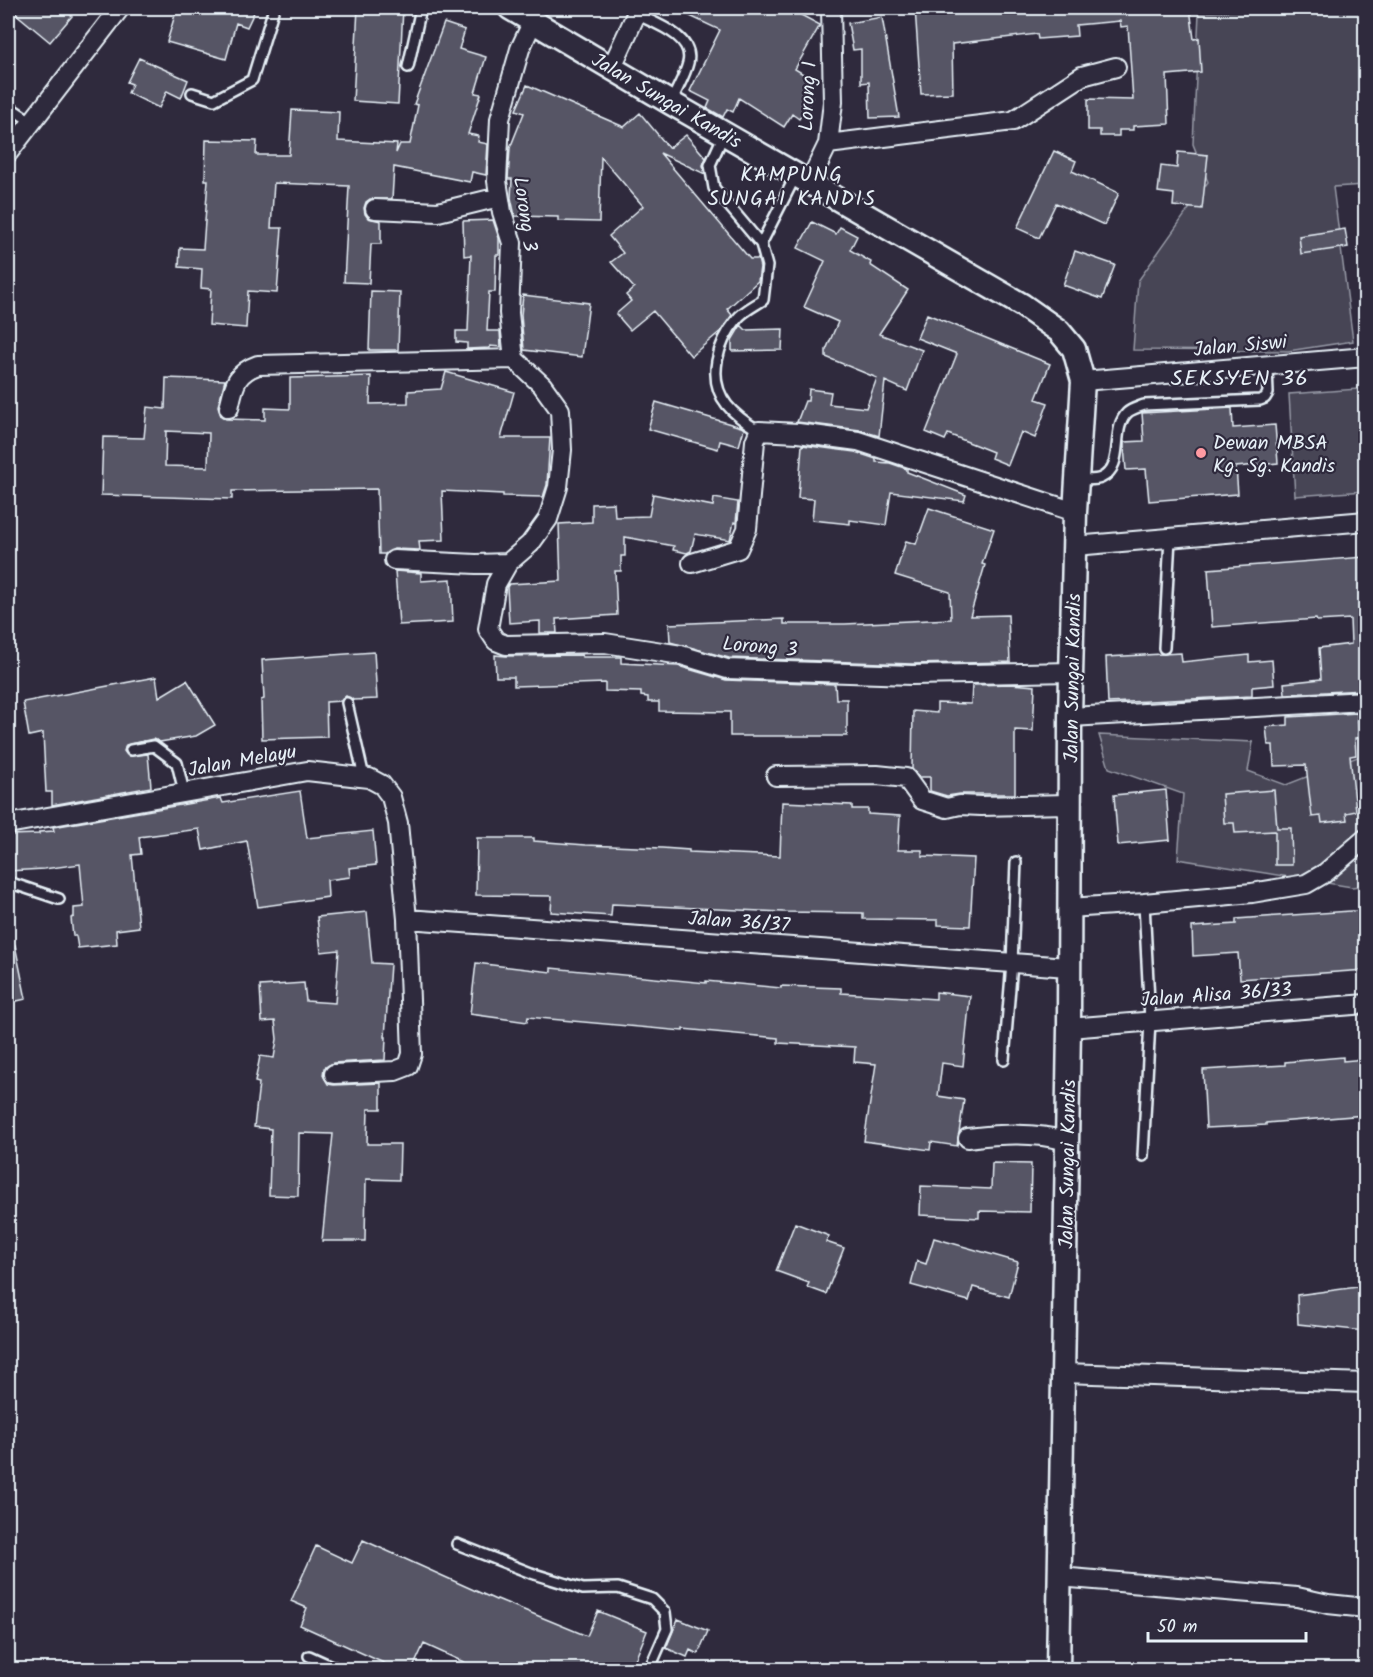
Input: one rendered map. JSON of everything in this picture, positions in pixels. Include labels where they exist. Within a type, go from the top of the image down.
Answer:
[{"type":"street","points":[[8,153],[120,8]]},
{"type":"street","name":"Jalan Sungai Kandis","points":[[510,8],[611,69],[1022,304],[1059,331],[1074,349],[1083,381],[1075,512],[1070,717],[1069,1028],[1058,1670]]},
{"type":"street","name":"Lorong 1","points":[[802,179],[828,144],[832,102],[831,8]]},
{"type":"street","points":[[611,69],[637,11]]},
{"type":"street","name":"Lorong 3","points":[[533,21],[520,49],[500,119],[497,181],[502,212],[512,243],[509,313],[514,359],[542,385],[560,410],[562,450],[558,487],[548,519],[530,544],[508,563],[496,584],[488,629],[496,641],[506,645],[605,643],[681,655],[727,669],[912,675],[1072,672]]},
{"type":"street","points":[[828,144],[1013,121],[1082,76],[1116,67]]},
{"type":"street","points":[[375,209],[438,212],[500,198]]},
{"type":"street","name":"Jalan Siswi","points":[[1083,381],[1365,357]]},
{"type":"street","points":[[229,408],[234,386],[245,370],[258,365],[514,359]]},
{"type":"street","points":[[692,563],[738,549],[747,529],[755,441],[759,431],[798,433],[858,441],[1075,512]]},
{"type":"street","points":[[1075,546],[1365,521]]},
{"type":"street","points":[[394,560],[476,564],[508,563]]},
{"type":"street","points":[[1070,717],[1365,701]]},
{"type":"street","name":"Jalan Melayu","points":[[8,824],[307,771],[364,777],[382,785],[391,797],[398,823],[407,919],[412,1054],[408,1066],[395,1071],[334,1074]]},
{"type":"street","points":[[776,776],[877,775],[906,778],[922,800],[947,808],[960,805],[1069,804]]},
{"type":"street","points":[[1069,908],[1252,893],[1306,884],[1325,873],[1365,838]]},
{"type":"street","name":"Jalan 36/37","points":[[407,919],[1068,967]]},
{"type":"street","name":"Jalan Alisa 36/33","points":[[1069,1028],[1365,1004]]},
{"type":"street","points":[[968,1138],[1023,1133],[1046,1135],[1067,1141]]},
{"type":"street","points":[[1063,1373],[1365,1383]]},
{"type":"street","points":[[1059,1576],[1297,1597],[1328,1604],[1365,1608]]},
{"type":"lane","points":[[192,93],[214,100],[252,80],[274,8]]},
{"type":"lane","points":[[408,67],[421,8]]},
{"type":"lane","points":[[637,11],[682,40],[686,49],[689,61],[671,103]]},
{"type":"lane","points":[[8,106],[32,122]]},
{"type":"lane","points":[[724,134],[710,165],[714,188],[761,244],[767,266],[763,300],[738,318],[720,345],[716,368],[719,391],[727,405],[759,431]]},
{"type":"lane","points":[[761,244],[802,179]]},
{"type":"lane","points":[[1077,480],[1100,478],[1110,470],[1115,460],[1121,420],[1129,411],[1144,405],[1260,400],[1268,393],[1267,366]]},
{"type":"lane","points":[[1164,648],[1170,538]]},
{"type":"lane","points":[[347,703],[364,777]]},
{"type":"lane","points":[[131,750],[154,746],[177,763],[184,792]]},
{"type":"lane","points":[[1004,1060],[1012,963],[1016,862]]},
{"type":"lane","points":[[8,882],[59,899]]},
{"type":"lane","points":[[1143,1156],[1150,1021],[1144,903]]},
{"type":"lane","points":[[457,1544],[531,1573],[583,1589],[618,1588],[652,1599],[665,1612],[667,1629],[649,1670]]},
{"type":"lane","points":[[309,1656],[340,1670]]},
{"type":"shaded area","points":[[1284,8],[1365,8],[1365,185],[1333,187],[1353,341],[1288,351],[1133,350],[1138,281],[1208,182],[1193,144],[1199,13]]},
{"type":"shaded area","points":[[1358,389],[1365,491],[1295,496],[1289,394]]},
{"type":"shaded area","points":[[1099,735],[1253,742],[1248,771],[1286,785],[1365,754],[1365,885],[1352,887],[1178,859],[1183,794],[1109,768]]},
{"type":"building","points":[[9,8],[63,8],[72,16],[50,42]]},
{"type":"building","points":[[177,8],[256,8],[247,27],[236,23],[226,59],[167,42]]},
{"type":"building","points":[[358,8],[403,8],[398,104],[353,101]]},
{"type":"building","points":[[673,8],[788,8],[820,25],[795,69],[813,80],[805,93],[812,98],[799,119],[792,114],[784,127],[739,98],[733,112],[727,109],[723,117],[707,108],[710,101],[690,91],[720,30]]},
{"type":"building","points":[[915,8],[1190,8],[1194,39],[1199,38],[1201,72],[1167,75],[1169,124],[1133,126],[1133,130],[1119,130],[1119,136],[1100,136],[1100,130],[1088,130],[1088,99],[1133,100],[1128,26],[1121,27],[1120,21],[1076,25],[1077,36],[1038,39],[1037,34],[952,44],[953,93],[921,94]]},
{"type":"building","points":[[882,17],[899,117],[870,118],[869,82],[861,83],[861,49],[853,50],[848,23]]},
{"type":"building","points":[[444,23],[465,30],[459,49],[486,57],[475,93],[481,94],[468,134],[479,136],[478,142],[488,144],[486,175],[472,172],[470,182],[394,167],[392,199],[370,199],[364,208],[368,218],[381,221],[381,244],[371,244],[369,283],[344,282],[349,186],[274,183],[271,228],[282,228],[277,293],[248,291],[246,328],[209,325],[211,289],[201,288],[202,269],[179,267],[180,248],[203,249],[208,180],[205,180],[206,140],[257,141],[256,155],[289,155],[292,110],[339,112],[338,141],[397,144],[396,153],[400,144],[410,144],[418,105],[414,104]]},
{"type":"building","points":[[139,58],[188,80],[181,98],[167,91],[159,108],[128,93],[132,84],[127,82]]},
{"type":"building","points":[[527,85],[624,127],[640,113],[669,148],[686,135],[706,158],[703,165],[705,174],[660,153],[750,259],[758,259],[760,267],[758,281],[727,309],[732,315],[722,330],[691,356],[653,311],[630,330],[616,314],[631,301],[626,295],[634,288],[611,262],[623,253],[609,236],[643,206],[601,157],[599,222],[558,221],[558,217],[515,216],[511,198],[512,179],[508,179],[510,148],[524,113],[516,110]]},
{"type":"building","points":[[1054,151],[1076,161],[1072,171],[1119,193],[1104,225],[1056,203],[1039,238],[1017,228]]},
{"type":"building","points":[[1178,152],[1208,155],[1202,209],[1173,206],[1174,194],[1158,192],[1161,166],[1177,168]]},
{"type":"building","points":[[493,220],[499,238],[499,255],[496,255],[495,292],[489,292],[487,331],[500,331],[501,347],[467,349],[467,343],[456,342],[456,331],[468,331],[471,255],[464,256],[463,221]]},
{"type":"building","points":[[812,222],[836,234],[840,227],[857,236],[850,250],[871,262],[870,265],[908,290],[879,334],[922,350],[907,391],[885,381],[879,436],[860,430],[797,422],[805,401],[808,401],[809,389],[831,392],[829,404],[866,408],[877,378],[826,357],[826,350],[838,322],[804,307],[825,261],[798,248]]},
{"type":"building","points":[[1345,229],[1348,247],[1301,254],[1299,236]]},
{"type":"building","points":[[1075,251],[1115,265],[1102,299],[1063,285]]},
{"type":"building","points":[[371,291],[400,292],[398,350],[369,350]]},
{"type":"building","points":[[523,295],[589,303],[582,357],[524,350],[521,315]]},
{"type":"building","points":[[927,314],[1050,364],[1036,399],[1048,403],[1035,438],[1021,432],[1008,465],[991,458],[993,452],[948,434],[945,440],[926,432],[957,354],[917,338]]},
{"type":"building","points":[[741,325],[746,330],[783,329],[782,350],[732,351],[732,340]]},
{"type":"building","points":[[446,372],[514,392],[501,438],[550,438],[547,485],[543,497],[442,491],[444,540],[419,541],[420,550],[394,549],[385,554],[379,554],[377,489],[232,491],[232,499],[101,495],[103,437],[144,438],[147,407],[165,409],[166,378],[225,380],[218,406],[221,416],[226,419],[265,420],[265,408],[290,409],[290,378],[371,376],[370,404],[408,403],[408,391],[441,389]],"holes":[[[166,431],[209,433],[208,467],[165,466]]]},
{"type":"building","points":[[656,402],[741,427],[744,429],[739,446],[720,441],[718,449],[648,429]]},
{"type":"building","name":"Dewan MBSA Kg. Sg. Kandis","points":[[1232,408],[1233,428],[1275,425],[1278,463],[1236,467],[1238,494],[1149,501],[1146,469],[1126,470],[1124,447],[1124,442],[1144,441],[1142,413]]},
{"type":"building","points":[[802,445],[855,452],[876,459],[876,462],[890,463],[907,469],[907,472],[966,495],[964,501],[891,492],[886,525],[850,520],[850,524],[812,520],[814,499],[798,498]]},
{"type":"building","points":[[653,494],[713,506],[714,498],[738,502],[736,523],[734,522],[730,540],[695,534],[691,551],[687,553],[673,550],[674,546],[625,537],[625,556],[621,556],[621,571],[615,571],[617,615],[556,619],[557,633],[540,633],[540,621],[509,623],[507,587],[509,584],[561,581],[559,524],[592,522],[592,504],[614,503],[615,517],[649,516]]},
{"type":"building","points":[[929,508],[994,529],[982,564],[985,565],[970,616],[1008,615],[1010,662],[912,664],[729,658],[670,642],[669,624],[784,619],[784,624],[845,624],[951,619],[950,592],[895,575],[906,541],[916,544]]},
{"type":"building","points":[[1365,557],[1365,690],[1285,694],[1284,683],[1321,679],[1319,648],[1351,644],[1350,619],[1317,621],[1316,619],[1212,627],[1208,569]]},
{"type":"building","points":[[395,571],[421,573],[421,581],[451,579],[453,622],[399,625]]},
{"type":"building","points":[[374,652],[377,699],[353,700],[346,696],[341,701],[326,702],[327,737],[262,739],[261,700],[264,699],[262,660]]},
{"type":"building","points":[[1181,653],[1182,662],[1249,655],[1249,662],[1272,660],[1274,685],[1252,687],[1252,696],[1108,703],[1106,657]]},
{"type":"building","points":[[495,655],[621,657],[621,663],[678,666],[726,680],[835,684],[836,699],[847,699],[847,736],[730,736],[730,712],[659,711],[659,702],[648,702],[648,697],[641,696],[641,692],[605,691],[605,683],[514,686],[514,677],[496,677]]},
{"type":"building","points":[[156,677],[159,697],[187,680],[215,725],[196,736],[160,742],[153,739],[126,745],[124,751],[128,756],[148,754],[151,787],[52,805],[52,792],[46,792],[43,733],[29,736],[23,702]]},
{"type":"building","points":[[972,685],[1035,686],[1033,731],[1015,730],[1015,794],[947,796],[930,791],[930,777],[919,777],[912,769],[913,711],[937,713],[937,703],[971,704]]},
{"type":"building","points":[[1357,713],[1359,738],[1355,738],[1356,755],[1350,756],[1356,811],[1346,813],[1347,820],[1322,823],[1321,816],[1312,817],[1306,765],[1274,766],[1273,745],[1268,745],[1266,727],[1288,725],[1288,717]]},
{"type":"building","points":[[1166,790],[1170,840],[1118,845],[1114,795]]},
{"type":"building","points":[[1274,790],[1277,828],[1291,828],[1292,865],[1275,865],[1275,831],[1235,833],[1234,823],[1224,823],[1222,794]]},
{"type":"building","points":[[300,791],[307,838],[373,831],[376,865],[349,868],[350,877],[327,880],[328,897],[258,907],[247,841],[203,850],[199,829],[139,837],[141,854],[132,855],[139,927],[116,930],[117,944],[78,948],[76,936],[73,936],[71,918],[74,917],[74,908],[84,907],[80,864],[8,871],[8,835],[39,834],[39,832],[54,831],[53,827],[221,798],[223,803]]},
{"type":"building","points":[[782,802],[852,805],[852,809],[868,809],[868,814],[900,816],[898,850],[922,850],[922,856],[974,858],[970,926],[938,925],[938,920],[863,919],[863,913],[783,912],[612,904],[611,916],[551,912],[552,896],[476,895],[477,838],[534,838],[534,841],[586,845],[780,856]]},
{"type":"building","points":[[1365,910],[1365,970],[1240,979],[1238,953],[1193,956],[1192,927],[1236,924],[1236,919]]},
{"type":"building","points":[[367,912],[372,963],[390,964],[385,1060],[333,1063],[324,1068],[323,1075],[328,1084],[334,1085],[381,1083],[381,1109],[368,1109],[367,1144],[400,1144],[399,1180],[366,1179],[365,1241],[322,1241],[333,1134],[299,1133],[298,1196],[269,1195],[271,1129],[254,1127],[259,1083],[255,1082],[260,1056],[274,1058],[277,1039],[275,1021],[262,1022],[260,986],[304,983],[306,1001],[335,1003],[339,950],[321,952],[317,917]]},
{"type":"building","points":[[15,945],[26,999],[8,1003],[8,946]]},
{"type":"building","points":[[476,963],[551,972],[551,968],[706,983],[706,981],[781,988],[781,986],[841,988],[841,993],[936,999],[936,992],[970,996],[963,1066],[942,1063],[938,1096],[964,1100],[957,1146],[931,1142],[930,1150],[864,1141],[876,1064],[854,1062],[855,1047],[778,1043],[778,1038],[683,1029],[683,1031],[528,1017],[527,1022],[470,1014]]},
{"type":"building","points":[[1343,1057],[1343,1061],[1365,1059],[1365,1115],[1266,1123],[1266,1125],[1206,1128],[1203,1070],[1285,1065],[1285,1062]]},
{"type":"building","points":[[992,1163],[1031,1164],[1030,1212],[979,1211],[979,1218],[920,1215],[921,1186],[991,1189]]},
{"type":"building","points":[[795,1223],[829,1236],[826,1242],[844,1248],[826,1294],[807,1287],[809,1283],[776,1271]]},
{"type":"building","points":[[934,1238],[1018,1262],[1009,1297],[973,1287],[969,1301],[911,1285],[917,1261],[926,1264]]},
{"type":"building","points":[[1365,1286],[1365,1331],[1298,1324],[1297,1295]]},
{"type":"building","points":[[363,1540],[496,1600],[587,1636],[598,1611],[647,1631],[631,1670],[468,1670],[470,1665],[424,1644],[412,1670],[399,1670],[300,1625],[307,1608],[291,1601],[316,1546],[352,1563]]},
{"type":"building","points":[[678,1619],[708,1631],[698,1654],[690,1650],[687,1657],[666,1648]]},
{"type":"place","name":"Dewan MBSA Kg. Sg. Kandis","points":[[1201,453]]},
{"type":"district","name":"KAMPUNG SUNGAI KANDIS","points":[[792,186]]},
{"type":"district","name":"SEKSYEN 36","points":[[1240,377]]}]
